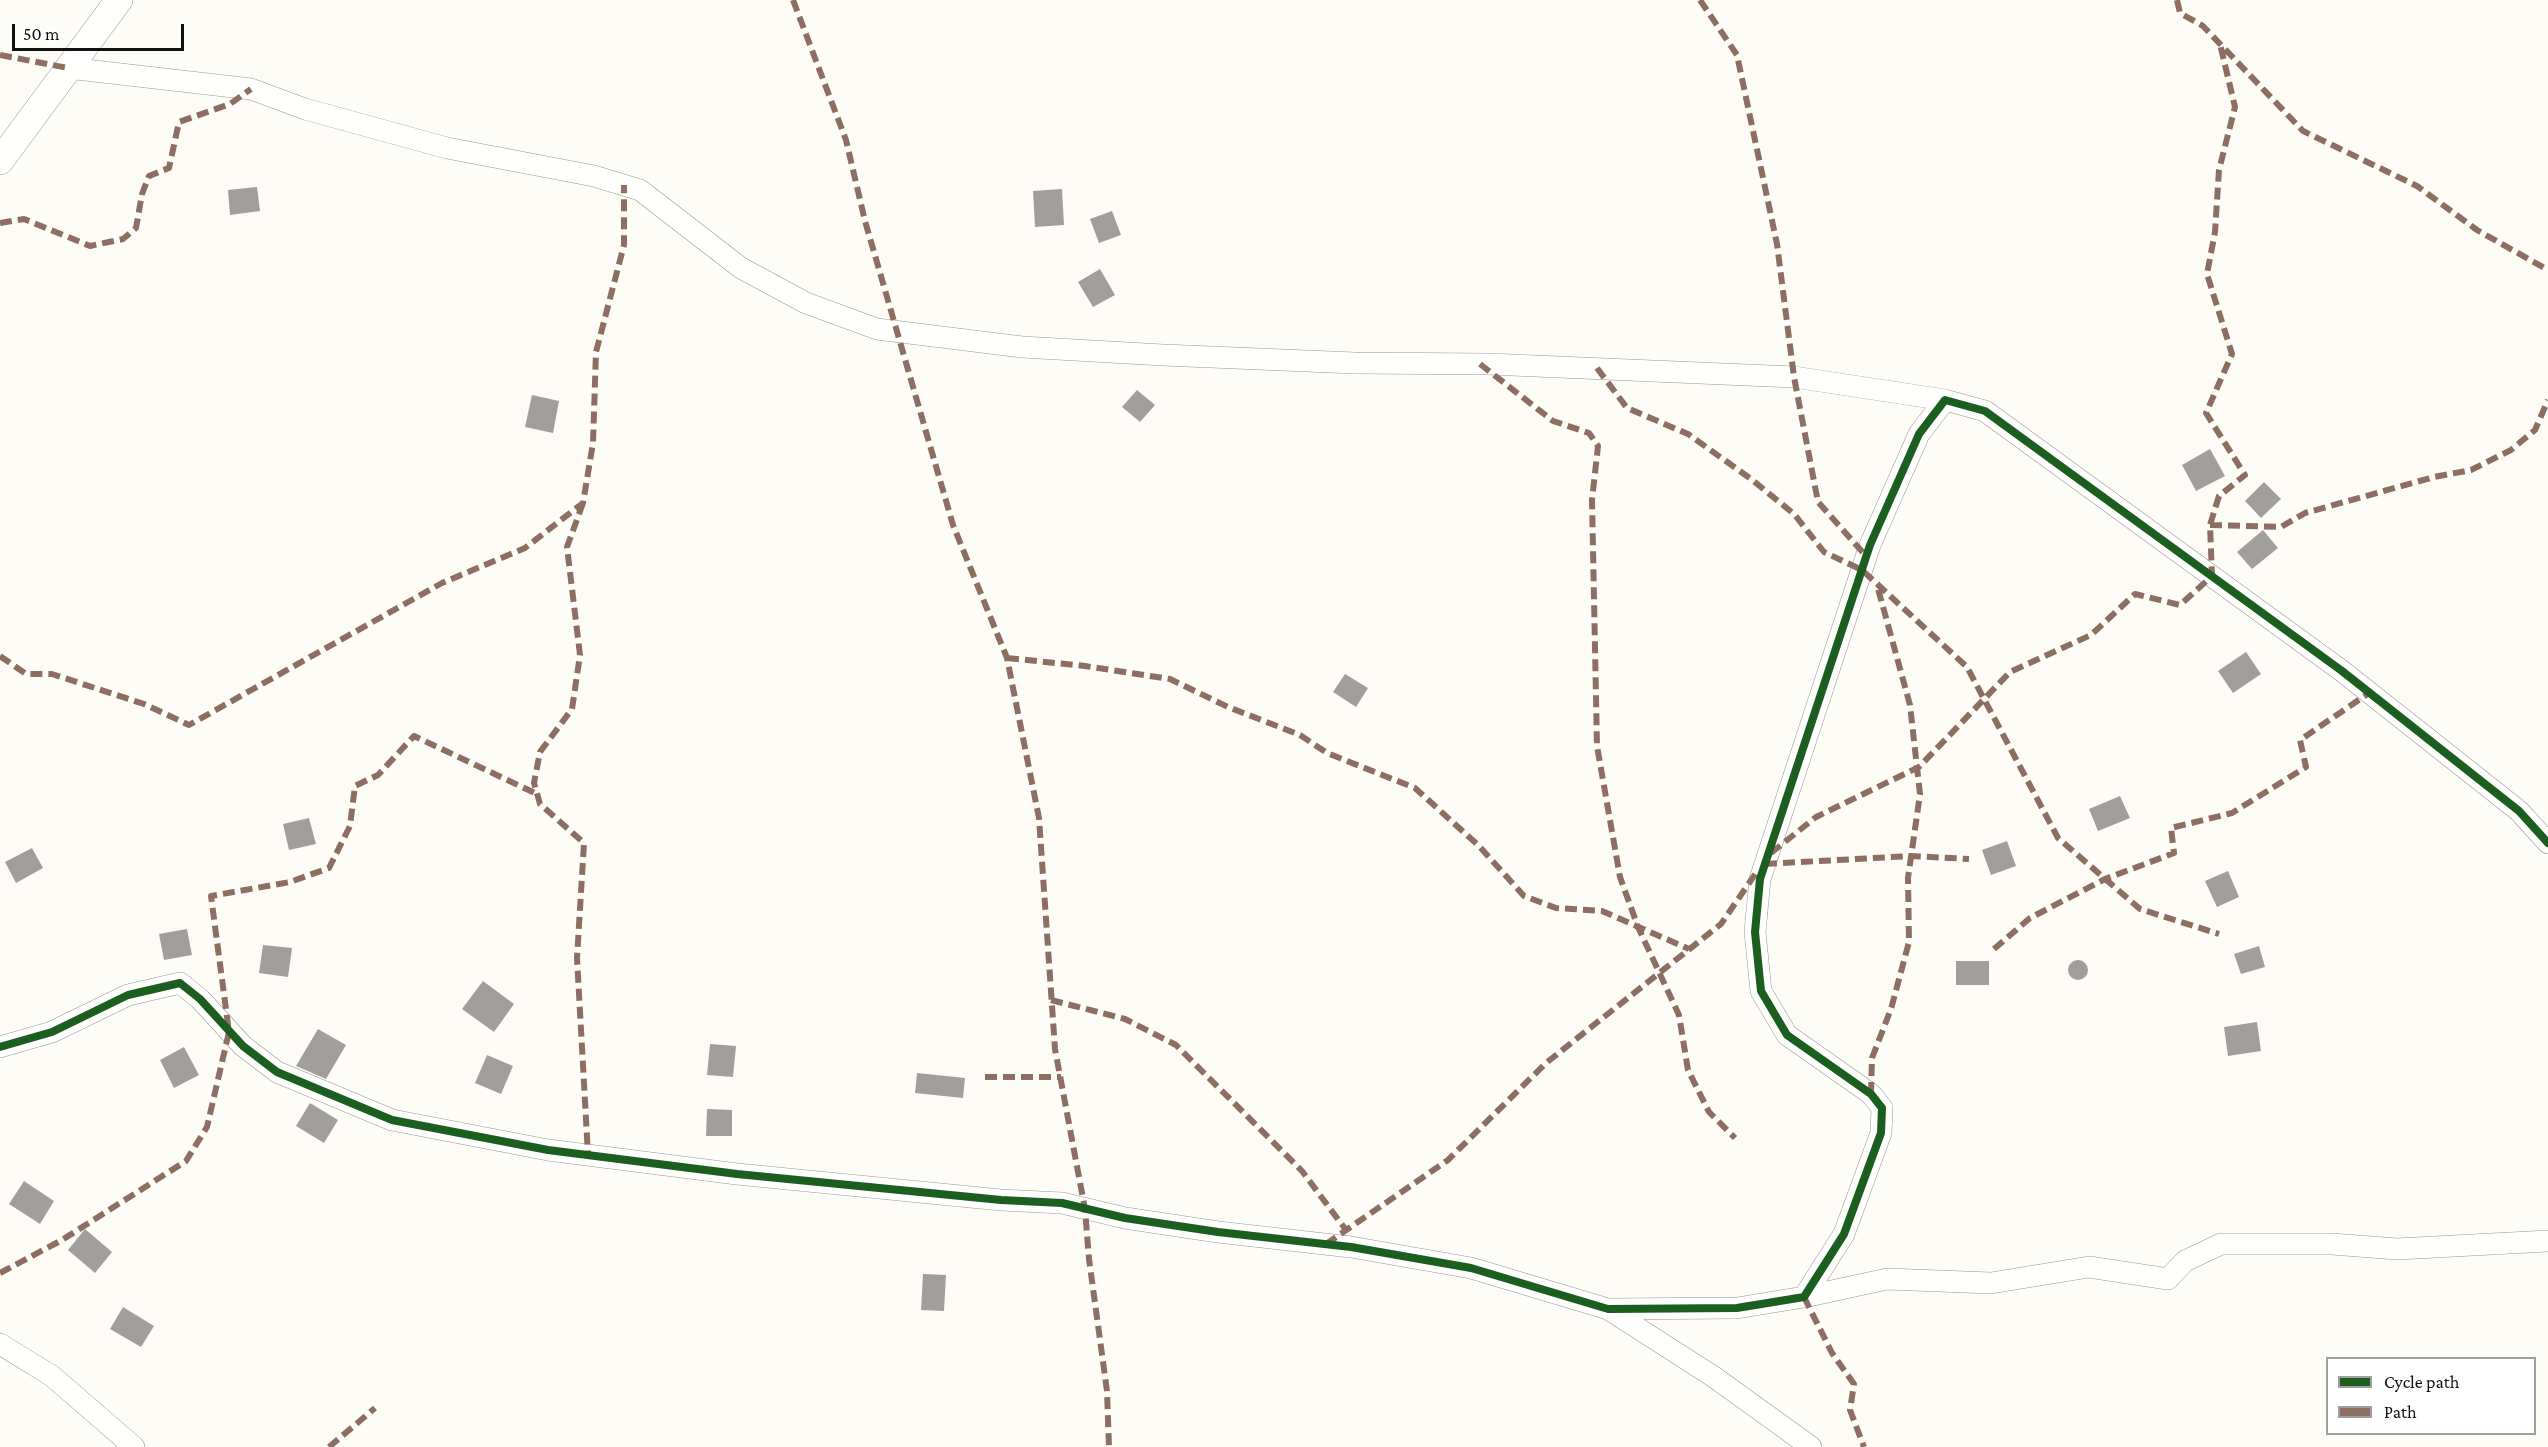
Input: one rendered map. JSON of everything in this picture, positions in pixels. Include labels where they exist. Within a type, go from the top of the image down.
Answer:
[{"type":"street","points":[[0,161],[119,0]]},
{"type":"street","points":[[68,68],[251,89],[305,109],[447,148],[594,176],[640,190],[741,268],[806,303],[877,329],[1022,346],[1163,355],[1344,362],[1488,364],[1794,377],[1945,400],[1985,411],[2342,671],[2519,811],[2548,843]]},
{"type":"street","points":[[1804,1297],[1844,1234],[1881,1133],[1882,1108],[1871,1094],[1787,1035],[1761,991],[1755,932],[1760,879],[1870,545],[1920,434],[1945,400]]},
{"type":"street","points":[[0,1047],[52,1032],[128,995],[180,983],[200,999],[243,1047],[277,1072],[393,1120],[548,1150],[749,1176],[1001,1200],[1062,1203],[1148,1221],[1351,1247],[1471,1268],[1608,1309],[1714,1377],[1811,1447]]},
{"type":"street","points":[[1608,1309],[1737,1308],[1804,1297],[1887,1279],[1991,1283],[2089,1267],[2168,1279],[2185,1261],[2221,1244],[2332,1244],[2397,1249],[2548,1241]]},
{"type":"street","points":[[0,1344],[52,1376],[134,1447]]},
{"type":"building","points":[[257,187],[260,211],[230,215],[228,190]]},
{"type":"building","points":[[1062,189],[1064,225],[1035,227],[1033,191]]},
{"type":"building","points":[[1112,211],[1121,235],[1099,243],[1090,219]]},
{"type":"building","points":[[1100,269],[1115,295],[1093,307],[1078,282]]},
{"type":"building","points":[[1137,390],[1155,405],[1140,422],[1122,407]]},
{"type":"building","points":[[532,395],[559,401],[553,433],[525,427]]},
{"type":"building","points":[[2210,449],[2225,476],[2196,491],[2182,465]]},
{"type":"building","points":[[2264,482],[2281,499],[2261,518],[2245,501]]},
{"type":"building","points":[[2263,530],[2278,548],[2252,569],[2237,552]]},
{"type":"building","points":[[2246,652],[2261,674],[2233,693],[2218,671]]},
{"type":"building","points":[[1345,674],[1368,688],[1356,707],[1333,692]]},
{"type":"building","points":[[2120,796],[2130,818],[2098,831],[2089,809]]},
{"type":"building","points":[[309,818],[316,844],[289,850],[283,824]]},
{"type":"building","points":[[2007,841],[2016,866],[1991,875],[1982,850]]},
{"type":"building","points":[[32,848],[43,868],[16,883],[5,862]]},
{"type":"building","points":[[2228,871],[2239,897],[2217,907],[2205,881]]},
{"type":"building","points":[[187,929],[192,955],[164,960],[159,934]]},
{"type":"building","points":[[263,945],[292,948],[288,977],[259,973]]},
{"type":"building","points":[[2259,946],[2265,967],[2241,974],[2234,954]]},
{"type":"building","points":[[2078,960],[2085,963],[2088,970],[2085,977],[2078,980],[2071,977],[2068,970],[2071,963]]},
{"type":"building","points":[[1956,961],[1989,961],[1989,985],[1956,985]]},
{"type":"building","points":[[483,981],[514,1004],[494,1032],[462,1009]]},
{"type":"building","points":[[2257,1022],[2261,1051],[2228,1056],[2224,1027]]},
{"type":"building","points":[[318,1029],[346,1045],[326,1079],[296,1066]]},
{"type":"building","points":[[710,1044],[736,1046],[733,1077],[707,1075]]},
{"type":"building","points":[[184,1047],[199,1075],[174,1088],[160,1060]]},
{"type":"building","points":[[487,1055],[513,1066],[501,1094],[475,1083]]},
{"type":"building","points":[[917,1073],[965,1078],[963,1098],[915,1093]]},
{"type":"building","points":[[310,1103],[338,1120],[324,1143],[296,1126]]},
{"type":"building","points":[[707,1109],[732,1110],[732,1136],[706,1136]]},
{"type":"building","points":[[24,1181],[54,1201],[40,1224],[9,1204]]},
{"type":"building","points":[[85,1229],[112,1252],[95,1273],[68,1250]]},
{"type":"building","points":[[923,1274],[946,1275],[944,1311],[921,1310]]},
{"type":"building","points":[[123,1307],[154,1326],[141,1347],[110,1329]]},
{"type":"marked path","points":[[793,0],[846,140],[865,221],[953,525],[1007,658],[1039,818],[1055,1049],[1085,1209],[1089,1259],[1107,1391],[1109,1447]]},
{"type":"marked path","points":[[1700,0],[1737,55],[1777,244],[1794,377],[1818,502],[1867,557]]},
{"type":"marked path","points":[[2177,0],[2180,13],[2203,26],[2303,131],[2417,186],[2477,230],[2548,270]]},
{"type":"marked path","points":[[1771,853],[1816,817],[1919,767],[2010,672],[2091,635],[2135,594],[2180,605],[2212,576],[2210,525],[2219,496],[2245,475],[2206,413],[2232,354],[2207,274],[2215,232],[2219,170],[2235,107],[2220,44]]},
{"type":"marked path","points":[[0,55],[68,68]]},
{"type":"marked path","points":[[0,223],[24,219],[90,246],[123,239],[136,228],[142,194],[149,176],[169,168],[179,122],[230,104],[251,89]]},
{"type":"marked path","points":[[0,656],[26,674],[52,674],[144,704],[189,725],[442,583],[525,548],[583,503],[593,443],[596,352],[624,245],[624,185]]},
{"type":"marked path","points":[[1480,364],[1553,421],[1589,433],[1598,446],[1592,500],[1597,746],[1620,877],[1638,927],[1679,1015],[1688,1070],[1709,1112],[1735,1138]]},
{"type":"marked path","points":[[1597,368],[1627,408],[1688,434],[1751,479],[1794,514],[1824,552],[1862,570],[1967,667],[2058,838],[2140,909],[2219,934]]},
{"type":"marked path","points":[[2210,525],[2281,527],[2305,513],[2434,477],[2471,470],[2511,450],[2535,430],[2548,400]]},
{"type":"marked path","points":[[583,503],[567,547],[580,655],[572,709],[540,752],[534,783],[540,804],[584,843],[577,958],[588,1155]]},
{"type":"marked path","points":[[1871,1094],[1872,1058],[1891,1009],[1909,942],[1908,878],[1920,794],[1910,705],[1877,585]]},
{"type":"marked path","points":[[1007,658],[1085,666],[1170,679],[1228,707],[1300,735],[1327,753],[1415,788],[1479,846],[1524,896],[1556,908],[1602,911],[1689,949]]},
{"type":"marked path","points":[[1994,949],[2030,918],[2105,879],[2174,853],[2171,828],[2232,813],[2306,767],[2300,740],[2369,693]]},
{"type":"marked path","points":[[0,1273],[62,1240],[186,1161],[207,1127],[229,1032],[211,896],[290,882],[329,868],[350,826],[355,786],[378,775],[414,736],[537,794]]},
{"type":"marked path","points":[[1765,864],[1911,856],[1969,859]]},
{"type":"marked path","points":[[1326,1244],[1448,1160],[1546,1063],[1721,924],[1758,870]]},
{"type":"marked path","points":[[1051,1000],[1125,1019],[1176,1045],[1302,1171],[1346,1230]]},
{"type":"marked path","points":[[985,1077],[1061,1077]]},
{"type":"marked path","points":[[1804,1297],[1832,1353],[1854,1384],[1850,1410],[1864,1447]]},
{"type":"marked path","points":[[329,1447],[375,1408]]},
{"type":"cycle path","points":[[0,1047],[52,1032],[128,995],[180,983],[200,999],[243,1046],[277,1072],[392,1120],[548,1150],[737,1174],[1001,1200],[1062,1203],[1125,1218],[1218,1232],[1351,1247],[1471,1268],[1608,1309],[1737,1308],[1804,1297],[1844,1234],[1881,1133],[1882,1108],[1871,1094],[1787,1035],[1761,991],[1755,932],[1760,879],[1870,545],[1919,434],[1945,400],[1985,411],[2342,671],[2519,811],[2548,843]]}]
